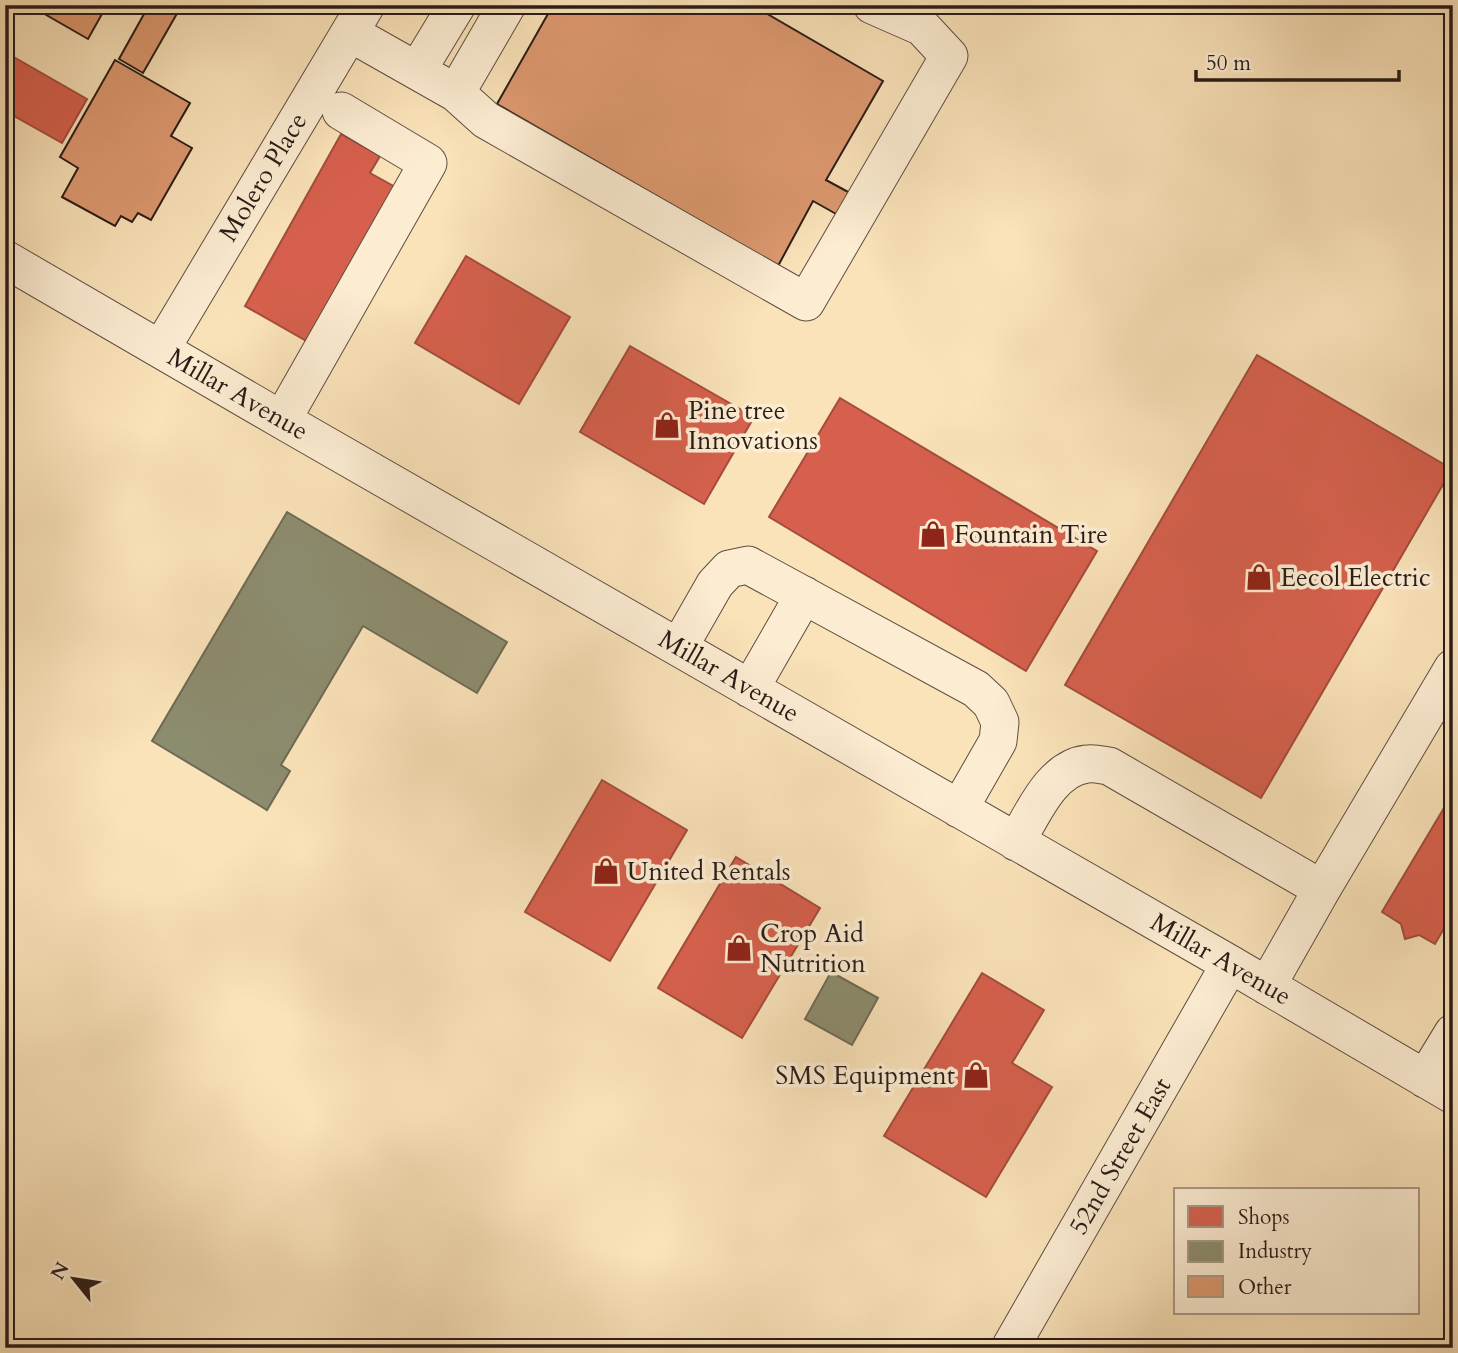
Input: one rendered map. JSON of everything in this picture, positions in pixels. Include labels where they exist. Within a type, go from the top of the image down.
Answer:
[{"type":"street","points":[[417,71],[457,5]]},
{"type":"street","points":[[456,93],[507,5]]},
{"type":"street","points":[[358,19],[417,71],[456,93],[486,120],[806,302],[949,56],[922,27],[872,5]]},
{"type":"street","name":"Molero Place","points":[[161,349],[358,19]]},
{"type":"street","points":[[282,420],[428,163],[341,111]]},
{"type":"street","name":"Millar Avenue","points":[[5,259],[1439,1087]]},
{"type":"street","points":[[679,647],[715,583],[729,569],[748,565],[976,689],[991,703],[1000,722],[998,741],[959,809]]},
{"type":"street","points":[[751,689],[804,596]]},
{"type":"street","points":[[1267,986],[1453,667]]},
{"type":"street","points":[[1016,842],[1051,783],[1067,771],[1087,764],[1109,765],[1322,889]]},
{"type":"street","name":"52nd Street East","points":[[1010,1348],[1230,964]]},
{"type":"street","points":[[1439,1087],[1453,1032]]},
{"type":"building: Shops","points":[[5,52],[87,99],[62,143],[5,111]]},
{"type":"building: Shops","points":[[341,134],[380,156],[370,173],[395,187],[308,342],[245,306]]},
{"type":"building: Shops","points":[[466,256],[570,317],[519,404],[415,343]]},
{"type":"building: Shops","name":"Pine tree Innovations","points":[[630,346],[754,417],[704,504],[580,432]]},
{"type":"building: Shops","name":"Eecol Electric","points":[[1257,355],[1452,469],[1261,798],[1065,685]]},
{"type":"building: Shops","name":"Fountain Tire","points":[[840,398],[1097,551],[1026,671],[769,517]]},
{"type":"building: Shops","name":"United Rentals","points":[[602,780],[687,830],[610,961],[525,912]]},
{"type":"building: Shops","points":[[1453,793],[1453,913],[1435,944],[1419,935],[1405,939],[1401,924],[1382,912]]},
{"type":"building: Shops","name":"Crop Aid Nutrition","points":[[736,857],[820,908],[742,1038],[658,988]]},
{"type":"building: Shops","name":"SMS Equipment","points":[[982,973],[1044,1010],[1012,1063],[1052,1087],[986,1197],[884,1136]]},
{"type":"building: Industry","points":[[287,512],[507,642],[477,693],[363,626],[281,765],[290,771],[267,810],[152,741]]},
{"type":"building: Industry","points":[[831,972],[878,998],[852,1045],[805,1019]]},
{"type":"building: Other","points":[[29,5],[107,5],[88,39]]},
{"type":"building: Other","points":[[149,5],[171,5],[179,10],[143,73],[119,59]]},
{"type":"building: Other","points":[[553,5],[752,5],[883,81],[826,180],[850,193],[838,215],[813,201],[778,266],[497,104]]},
{"type":"building: Other","points":[[115,60],[190,103],[171,136],[192,148],[151,220],[138,213],[132,222],[121,216],[115,226],[62,197],[78,168],[60,157]]},
{"type":"place","name":"Pine tree Innovations","points":[[667,425]]},
{"type":"place","name":"Fountain Tire","points":[[933,534]]},
{"type":"place","name":"Eecol Electric","points":[[1259,577]]},
{"type":"place","name":"United Rentals","points":[[606,871]]},
{"type":"place","name":"Crop Aid Nutrition","points":[[739,948]]},
{"type":"place","name":"SMS Equipment","points":[[976,1075]]}]
